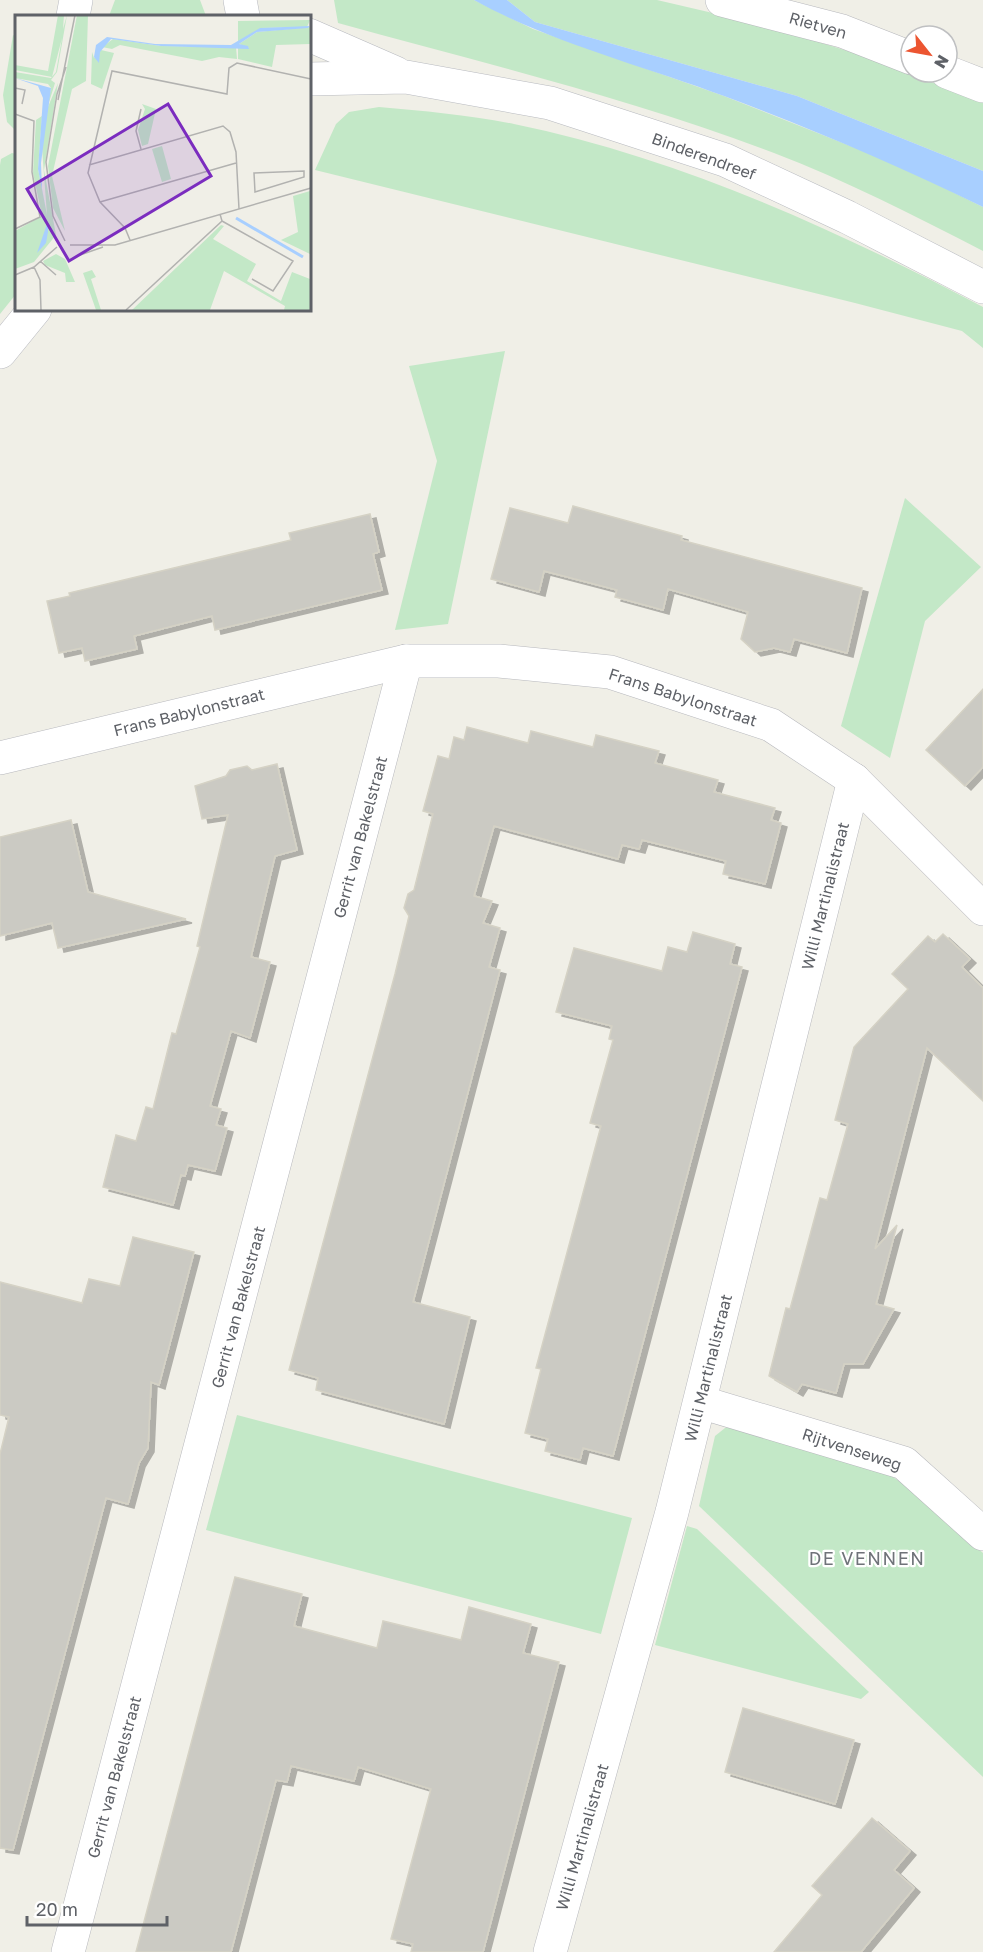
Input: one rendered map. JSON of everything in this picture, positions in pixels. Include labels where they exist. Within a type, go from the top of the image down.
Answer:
[{"type":"street","points":[[73,15],[76,0]]},
{"type":"street","points":[[240,0],[243,15]]},
{"type":"street","name":"Rietven","points":[[722,0],[842,31],[899,53]]},
{"type":"street","name":"Binderendreef","points":[[310,35],[406,77]]},
{"type":"street","name":"Binderendreef","points":[[310,79],[406,77],[550,103],[725,160],[847,217],[983,287]]},
{"type":"street","points":[[959,77],[983,86]]},
{"type":"street","points":[[0,352],[34,310]]},
{"type":"street","name":"Frans Babylonstraat","points":[[0,758],[406,661],[499,661],[610,672],[771,725],[854,780],[983,909]]},
{"type":"street","name":"Gerrit van Bakelstraat","points":[[68,1952],[406,661]]},
{"type":"street","name":"Willi Martinalistraat","points":[[550,1952],[672,1512],[854,780]]},
{"type":"street","name":"Rijtvenseweg","points":[[700,1402],[904,1463],[983,1534]]},
{"type":"green space","points":[[115,0],[200,0],[206,15],[109,15]]},
{"type":"green space","points":[[334,0],[474,0],[533,29],[724,96],[896,164],[983,207],[983,251],[853,187],[774,153],[612,99],[338,23]]},
{"type":"green space","points":[[507,0],[657,0],[760,24],[867,57],[899,69],[899,84],[937,84],[983,102],[983,171],[797,96],[535,22]]},
{"type":"green space","points":[[13,35],[15,36],[15,130],[7,122],[3,95]]},
{"type":"green space","points":[[379,107],[481,118],[575,138],[696,176],[755,199],[870,250],[983,307],[983,348],[962,331],[315,170],[336,124],[349,112]]},
{"type":"green space","points":[[15,154],[15,295],[0,314],[0,165],[1,159]]},
{"type":"green space","points":[[505,351],[448,624],[395,630],[437,461],[409,366]]},
{"type":"green space","points":[[905,498],[981,567],[925,621],[890,758],[841,726]]},
{"type":"green space","points":[[237,1415],[632,1518],[601,1634],[206,1530]]},
{"type":"green space","points":[[739,1424],[888,1474],[907,1486],[983,1553],[983,1777],[699,1506],[715,1436],[725,1428]]},
{"type":"green space","points":[[687,1526],[697,1529],[869,1692],[861,1699],[655,1645]]},
{"type":"water","points":[[474,0],[507,0],[535,22],[797,96],[983,171],[983,207],[790,122],[724,96],[565,41]]},
{"type":"building","points":[[573,506],[682,536],[681,540],[862,588],[847,653],[794,639],[790,652],[774,648],[755,652],[741,639],[748,612],[668,589],[663,610],[615,597],[617,590],[544,571],[539,592],[491,579],[510,508],[568,523]]},
{"type":"building","points":[[370,514],[379,552],[373,554],[382,590],[215,630],[212,616],[134,636],[137,649],[85,661],[82,648],[59,653],[47,601],[70,596],[69,593],[291,540],[289,533]]},
{"type":"building","points":[[983,689],[983,767],[965,786],[926,750]]},
{"type":"building","points":[[467,727],[528,743],[531,731],[593,747],[596,735],[659,751],[655,763],[718,780],[714,792],[775,808],[771,820],[781,823],[765,884],[723,874],[726,861],[642,840],[639,849],[622,845],[618,859],[494,826],[474,896],[492,901],[483,923],[500,928],[489,967],[500,970],[413,1302],[470,1317],[444,1424],[316,1390],[318,1378],[289,1370],[395,974],[409,916],[404,908],[408,894],[414,890],[433,814],[423,811],[438,756],[449,759],[454,737],[464,740]]},
{"type":"building","points":[[277,764],[297,850],[275,856],[251,957],[270,962],[250,1038],[231,1031],[210,1106],[221,1109],[216,1125],[227,1128],[215,1171],[188,1165],[185,1176],[181,1175],[173,1205],[103,1187],[116,1135],[136,1141],[146,1107],[153,1109],[172,1033],[176,1034],[200,947],[197,946],[228,815],[202,819],[195,786],[226,776],[230,770],[247,766],[252,770]]},
{"type":"building","points":[[71,820],[88,892],[186,919],[58,948],[52,923],[0,936],[0,837]]},
{"type":"building","points":[[693,932],[735,944],[730,964],[742,967],[613,1456],[583,1448],[580,1460],[545,1451],[548,1439],[525,1433],[541,1369],[536,1368],[601,1126],[590,1123],[613,1040],[609,1039],[612,1026],[556,1012],[574,948],[662,971],[668,947],[687,952]]},
{"type":"building","points":[[943,934],[970,959],[962,967],[983,988],[983,1101],[927,1048],[875,1249],[897,1225],[876,1304],[894,1309],[863,1364],[844,1364],[836,1393],[802,1384],[797,1392],[769,1376],[786,1308],[790,1309],[820,1198],[827,1200],[848,1124],[835,1120],[854,1047],[908,989],[892,974],[928,936],[935,942]]},
{"type":"building","points":[[133,1237],[194,1252],[159,1385],[151,1382],[148,1448],[139,1463],[128,1504],[106,1498],[13,1850],[0,1848],[0,1454],[9,1417],[0,1415],[0,1282],[82,1303],[89,1279],[120,1286]]},
{"type":"building","points":[[235,1577],[302,1594],[294,1626],[377,1648],[383,1621],[461,1640],[469,1607],[531,1624],[523,1653],[559,1662],[483,1952],[411,1952],[413,1944],[391,1939],[431,1789],[358,1767],[354,1781],[291,1766],[287,1782],[276,1780],[231,1952],[136,1952]]},
{"type":"building","points":[[743,1708],[854,1740],[835,1804],[725,1772]]},
{"type":"building","points":[[872,1818],[910,1851],[894,1870],[914,1888],[861,1952],[774,1952],[822,1895],[812,1886]]},
{"type":"district","name":"DE VENNEN","points":[[867,1558]]}]
